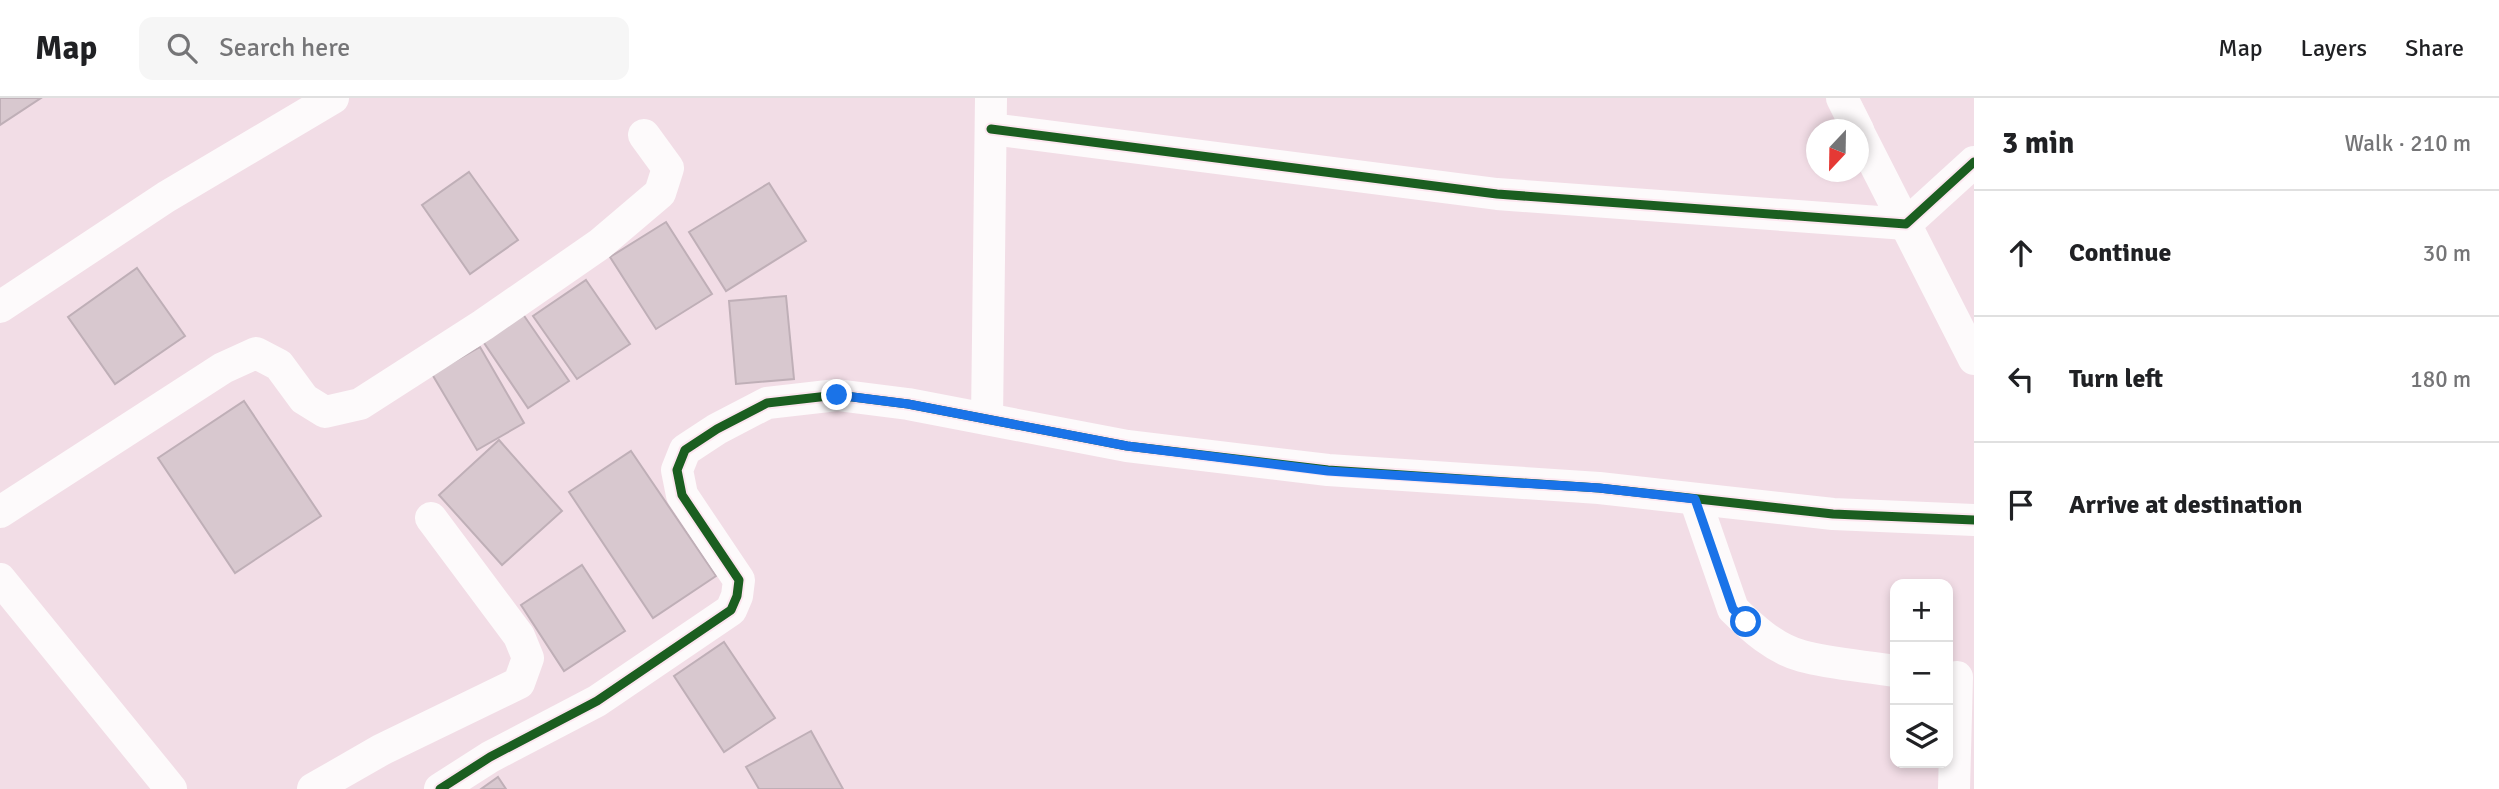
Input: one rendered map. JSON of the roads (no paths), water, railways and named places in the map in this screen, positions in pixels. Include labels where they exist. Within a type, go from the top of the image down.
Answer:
[{"type":"street","points":[[0,307],[166,197],[333,98]]},
{"type":"street","points":[[1842,98],[1852,119]]},
{"type":"street","points":[[987,419],[991,113],[1497,194],[1906,224],[1974,162]]},
{"type":"street","points":[[0,512],[223,368],[257,353],[279,365],[304,399],[325,412],[360,404],[483,325],[600,244],[660,193],[668,168],[644,135]]},
{"type":"street","points":[[1869,152],[1906,224],[1965,319],[1974,359]]},
{"type":"street","points":[[440,789],[490,757],[597,701],[731,610],[737,596],[738,580],[682,495],[677,470],[685,450],[717,429],[767,403],[837,395],[908,404],[1127,446],[1328,471],[1599,488],[1833,514],[1974,520]]},
{"type":"street","points":[[1695,499],[1733,609],[1746,622],[1778,646],[1801,656],[1890,670]]},
{"type":"street","points":[[313,789],[381,750],[519,684],[528,659],[519,636],[431,518]]},
{"type":"street","points":[[0,579],[171,789]]},
{"type":"street","points":[[1954,789],[1960,677]]}]
